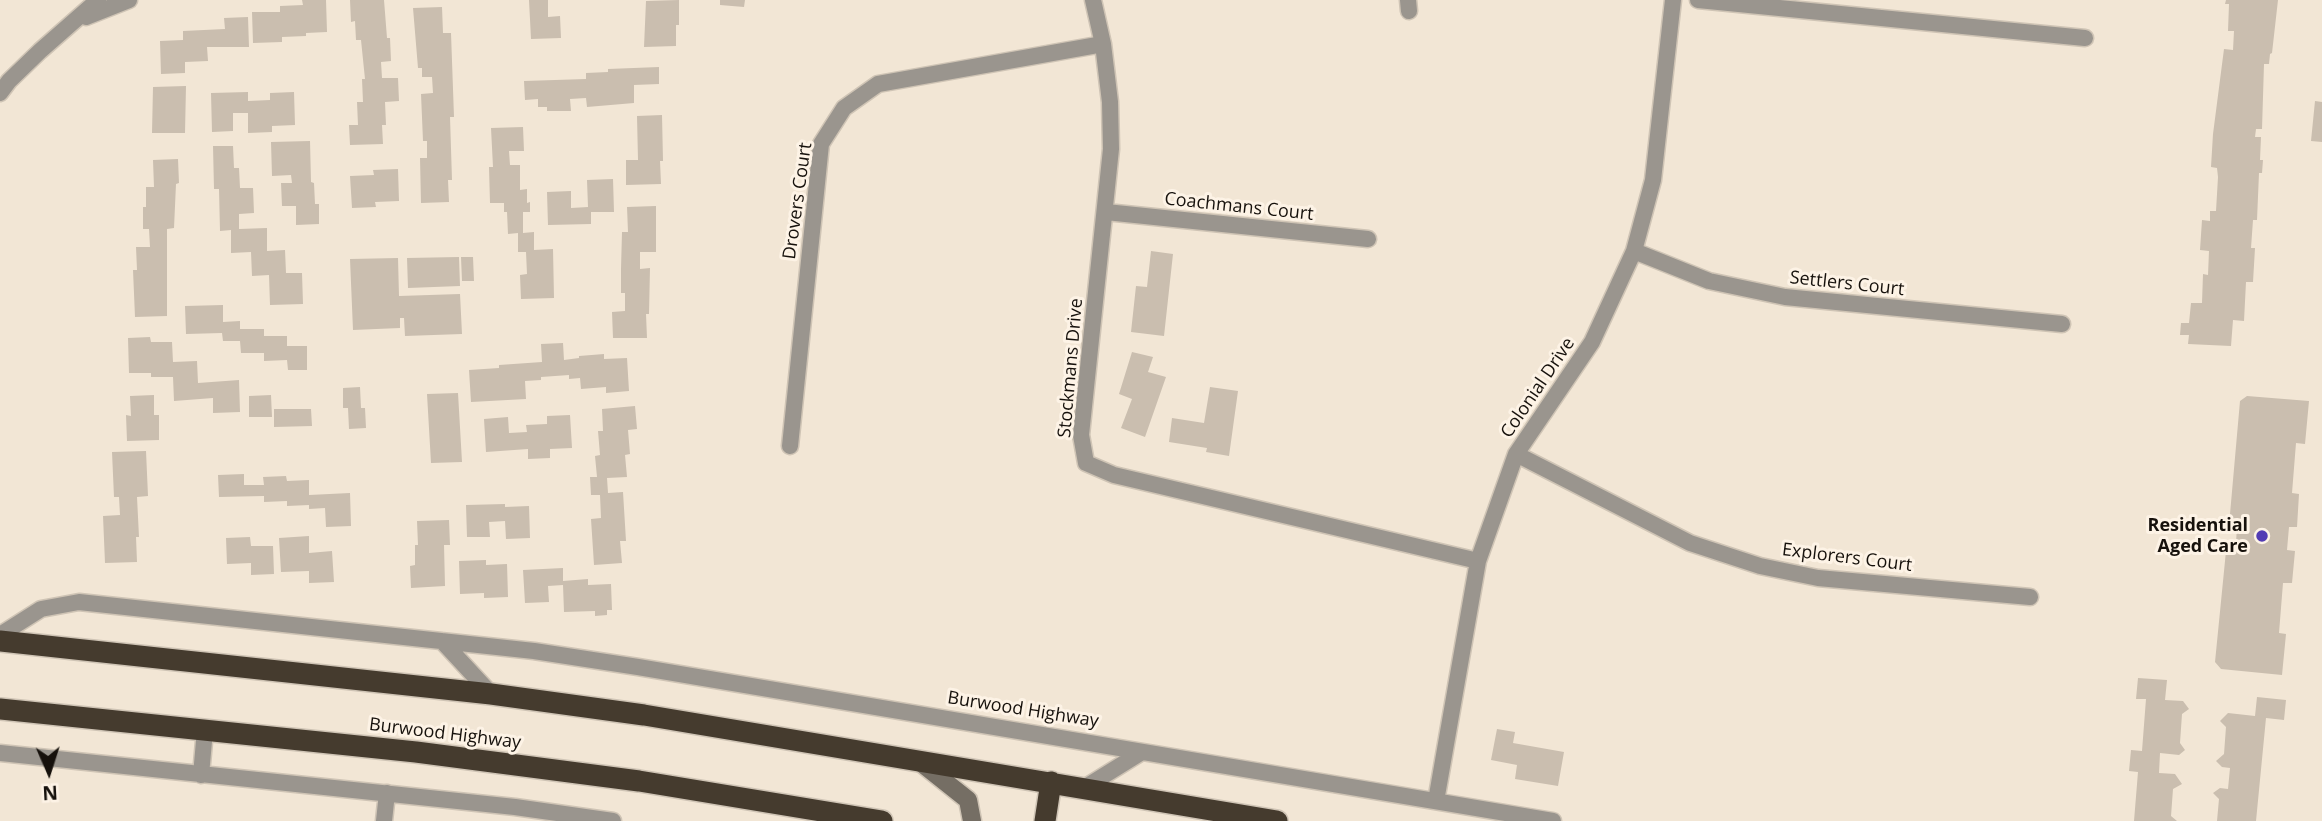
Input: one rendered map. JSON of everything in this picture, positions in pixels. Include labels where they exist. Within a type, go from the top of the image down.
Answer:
[{"type":"highway","points":[[0,641],[491,694],[643,715],[1277,821]]},
{"type":"highway","name":"Burwood Highway","points":[[0,709],[416,752],[639,780],[882,821]]},
{"type":"highway","points":[[1045,821],[1051,782]]},
{"type":"street","points":[[0,93],[9,81],[99,0]]},
{"type":"street","points":[[71,23],[129,0]]},
{"type":"street","name":"Stockmans Drive","points":[[1093,0],[1110,102],[1111,149],[1081,435],[1086,463],[1114,475],[1478,561]]},
{"type":"street","name":"Colonial Drive","points":[[1436,801],[1478,561],[1516,454],[1592,342],[1634,251],[1653,180],[1673,0]]},
{"type":"street","points":[[1698,0],[2085,38]]},
{"type":"street","name":"Drovers Court","points":[[790,446],[821,144],[844,108],[878,85],[1102,44]]},
{"type":"street","name":"Coachmans Court","points":[[1106,212],[1368,239]]},
{"type":"street","name":"Settlers Court","points":[[1634,251],[1709,281],[1785,297],[2062,324]]},
{"type":"street","name":"Explorers Court","points":[[1516,454],[1690,543],[1760,566],[1818,578],[2030,597]]},
{"type":"street","name":"Burwood Highway","points":[[0,635],[41,609],[79,602],[442,641],[591,659],[1552,821]]},
{"type":"street","points":[[442,641],[491,694]]},
{"type":"street","points":[[201,775],[205,730]]},
{"type":"street","points":[[1084,788],[1142,752]]},
{"type":"street","points":[[0,753],[515,807],[613,821]]},
{"type":"street","points":[[919,761],[968,800],[972,821]]},
{"type":"street","points":[[384,821],[387,793]]},
{"type":"building","points":[[302,0],[326,0],[327,32],[282,37],[282,42],[253,43],[252,12],[280,12],[280,6],[303,5]]},
{"type":"building","points":[[350,0],[384,0],[391,61],[381,62],[382,78],[398,78],[399,101],[385,102],[383,144],[350,145],[349,125],[358,125],[357,102],[363,102],[362,79],[365,79],[361,40],[356,40],[355,21],[351,22]]},
{"type":"building","points":[[529,0],[548,0],[548,17],[560,16],[561,38],[531,39]]},
{"type":"building","points":[[679,0],[676,46],[644,47],[646,1]]},
{"type":"building","points":[[720,0],[745,0],[744,7],[720,5]]},
{"type":"building","points":[[2226,0],[2278,0],[2272,53],[2269,64],[2264,64],[2262,129],[2256,129],[2255,137],[2261,137],[2260,160],[2263,160],[2262,173],[2259,173],[2257,220],[2253,220],[2253,282],[2246,282],[2244,321],[2233,320],[2231,346],[2188,344],[2189,335],[2180,335],[2181,323],[2189,323],[2191,303],[2202,303],[2203,274],[2208,275],[2209,251],[2200,250],[2202,220],[2210,221],[2210,211],[2216,211],[2218,177],[2217,168],[2211,167],[2213,134],[2224,49],[2233,50],[2234,31],[2228,31],[2229,4],[2225,4]]},
{"type":"building","points":[[442,7],[443,33],[451,33],[454,117],[450,117],[452,180],[448,180],[449,202],[421,203],[420,158],[427,158],[427,141],[423,141],[421,94],[433,93],[432,77],[422,77],[422,68],[418,68],[413,8]]},
{"type":"building","points":[[248,17],[249,47],[207,47],[208,61],[185,62],[185,73],[161,74],[160,41],[183,40],[183,31],[225,29],[224,18]]},
{"type":"building","points":[[659,67],[659,84],[634,85],[634,103],[587,107],[586,98],[570,99],[571,111],[547,111],[547,107],[538,107],[538,99],[525,100],[524,81],[586,79],[586,73],[608,72],[608,69]]},
{"type":"building","points":[[186,86],[185,133],[152,133],[153,87]]},
{"type":"building","points":[[248,92],[248,101],[270,100],[270,93],[294,92],[295,125],[272,126],[272,132],[248,133],[248,113],[233,113],[233,131],[212,132],[211,93]]},
{"type":"building","points":[[2315,101],[2322,102],[2322,142],[2311,141]]},
{"type":"building","points":[[662,115],[661,184],[626,185],[626,160],[638,160],[637,116]]},
{"type":"building","points":[[523,127],[524,151],[509,151],[510,165],[520,165],[520,190],[527,189],[527,203],[530,202],[530,212],[523,212],[523,233],[534,232],[534,250],[553,249],[554,298],[521,299],[520,275],[527,274],[526,252],[518,252],[518,233],[508,234],[504,203],[490,203],[489,167],[493,167],[491,128]]},
{"type":"building","points":[[310,141],[311,182],[314,183],[315,204],[319,204],[319,224],[296,225],[296,206],[282,206],[281,183],[292,183],[291,175],[272,176],[271,142]]},
{"type":"building","points":[[213,146],[233,146],[234,168],[239,168],[240,188],[253,188],[254,213],[239,214],[239,229],[267,228],[267,251],[285,250],[286,273],[302,273],[303,304],[270,305],[269,275],[252,276],[251,252],[231,253],[231,230],[220,231],[219,189],[214,189]]},
{"type":"building","points":[[178,159],[179,183],[176,184],[174,228],[167,229],[167,316],[135,317],[133,270],[137,270],[136,247],[150,247],[149,229],[143,229],[143,207],[146,207],[146,187],[154,187],[153,160]]},
{"type":"building","points":[[398,169],[399,201],[375,202],[376,207],[352,208],[350,176],[374,175],[373,170]]},
{"type":"building","points":[[613,179],[614,212],[591,212],[591,224],[548,225],[547,192],[571,191],[571,208],[588,207],[587,180]]},
{"type":"building","points":[[656,206],[656,252],[640,252],[640,269],[650,268],[647,338],[613,338],[612,312],[625,311],[625,293],[621,293],[621,269],[622,232],[628,232],[627,207]]},
{"type":"building","points":[[1151,251],[1173,254],[1164,336],[1131,332],[1136,286],[1147,287]]},
{"type":"building","points":[[459,257],[460,286],[408,288],[407,258]]},
{"type":"building","points":[[461,257],[473,257],[474,281],[462,281]]},
{"type":"building","points":[[398,258],[399,296],[460,294],[462,334],[405,336],[404,318],[400,318],[400,328],[353,330],[350,259]]},
{"type":"building","points":[[223,305],[223,322],[240,321],[240,329],[264,329],[264,336],[287,336],[287,346],[307,346],[307,370],[288,370],[287,360],[264,361],[264,353],[241,353],[240,341],[223,341],[222,333],[186,334],[185,306]]},
{"type":"building","points":[[150,337],[151,342],[172,342],[173,362],[197,361],[198,383],[239,380],[240,412],[213,413],[213,398],[174,401],[173,377],[129,373],[128,338]]},
{"type":"building","points":[[563,343],[564,360],[604,354],[604,359],[627,358],[629,391],[606,393],[606,387],[581,389],[580,378],[569,379],[569,375],[525,381],[526,399],[471,402],[469,370],[542,362],[541,344]]},
{"type":"building","points":[[1132,352],[1153,357],[1148,372],[1166,377],[1145,437],[1121,428],[1132,399],[1119,394]]},
{"type":"building","points":[[360,387],[366,428],[349,429],[348,408],[343,408],[343,388]]},
{"type":"building","points":[[1210,387],[1238,391],[1229,456],[1206,452],[1207,448],[1169,442],[1172,418],[1204,423]]},
{"type":"building","points":[[458,393],[462,462],[431,463],[427,394]]},
{"type":"building","points":[[154,395],[154,415],[159,415],[159,440],[127,441],[126,415],[131,416],[130,396]]},
{"type":"building","points":[[271,395],[272,417],[249,417],[249,396]]},
{"type":"building","name":"Residential Aged Care","points":[[2247,396],[2309,401],[2305,444],[2296,443],[2292,493],[2299,494],[2297,527],[2289,527],[2287,550],[2295,551],[2292,583],[2283,583],[2279,633],[2286,634],[2282,675],[2221,669],[2215,662],[2226,551],[2236,544],[2237,524],[2230,514],[2240,401]]},
{"type":"building","points":[[635,406],[637,429],[628,430],[630,454],[625,455],[627,477],[607,478],[608,493],[623,492],[626,541],[620,541],[622,563],[594,565],[591,519],[601,518],[600,495],[591,495],[590,477],[597,477],[595,456],[600,455],[598,431],[603,431],[602,409]]},
{"type":"building","points":[[274,409],[311,409],[312,426],[274,427]]},
{"type":"building","points":[[570,415],[572,448],[550,449],[550,458],[528,459],[528,449],[486,452],[484,419],[508,417],[509,433],[527,432],[526,425],[547,424],[547,416]]},
{"type":"building","points":[[146,451],[148,496],[137,497],[137,562],[105,563],[103,516],[120,515],[119,497],[114,497],[112,452]]},
{"type":"building","points":[[244,474],[244,485],[264,485],[263,477],[286,476],[287,481],[309,480],[309,495],[350,493],[351,526],[326,527],[325,508],[309,509],[309,505],[287,506],[287,501],[264,502],[264,496],[219,497],[218,475]]},
{"type":"building","points":[[505,504],[505,507],[529,506],[530,538],[506,539],[505,521],[489,522],[490,537],[467,537],[466,505]]},
{"type":"building","points":[[449,520],[450,545],[444,545],[445,586],[411,588],[410,566],[415,565],[415,545],[418,545],[417,521]]},
{"type":"building","points":[[309,536],[309,553],[332,551],[334,582],[309,583],[309,571],[281,572],[279,538]]},
{"type":"building","points":[[250,537],[251,546],[273,546],[274,574],[251,575],[251,563],[227,564],[226,538]]},
{"type":"building","points":[[486,560],[486,565],[507,564],[508,597],[484,598],[484,593],[460,594],[459,561]]},
{"type":"building","points":[[563,568],[563,581],[588,579],[588,585],[611,584],[612,610],[607,610],[607,615],[595,616],[595,611],[564,612],[563,585],[548,586],[549,602],[525,603],[523,570]]},
{"type":"building","points":[[2138,678],[2167,680],[2165,700],[2183,701],[2189,709],[2182,714],[2180,743],[2185,750],[2179,755],[2160,753],[2159,773],[2175,774],[2182,784],[2173,789],[2171,816],[2177,821],[2134,821],[2138,772],[2129,771],[2131,750],[2142,751],[2146,699],[2136,699]]},
{"type":"building","points":[[2257,697],[2286,700],[2284,720],[2266,718],[2256,821],[2217,821],[2219,799],[2213,793],[2220,788],[2228,789],[2230,768],[2222,767],[2216,761],[2224,754],[2226,727],[2220,721],[2228,713],[2255,716]]},
{"type":"building","points":[[1497,729],[1515,732],[1513,743],[1564,752],[1558,786],[1515,779],[1517,765],[1491,760]]},
{"type":"place","name":"Residential Aged Care","points":[[2262,536]]}]
